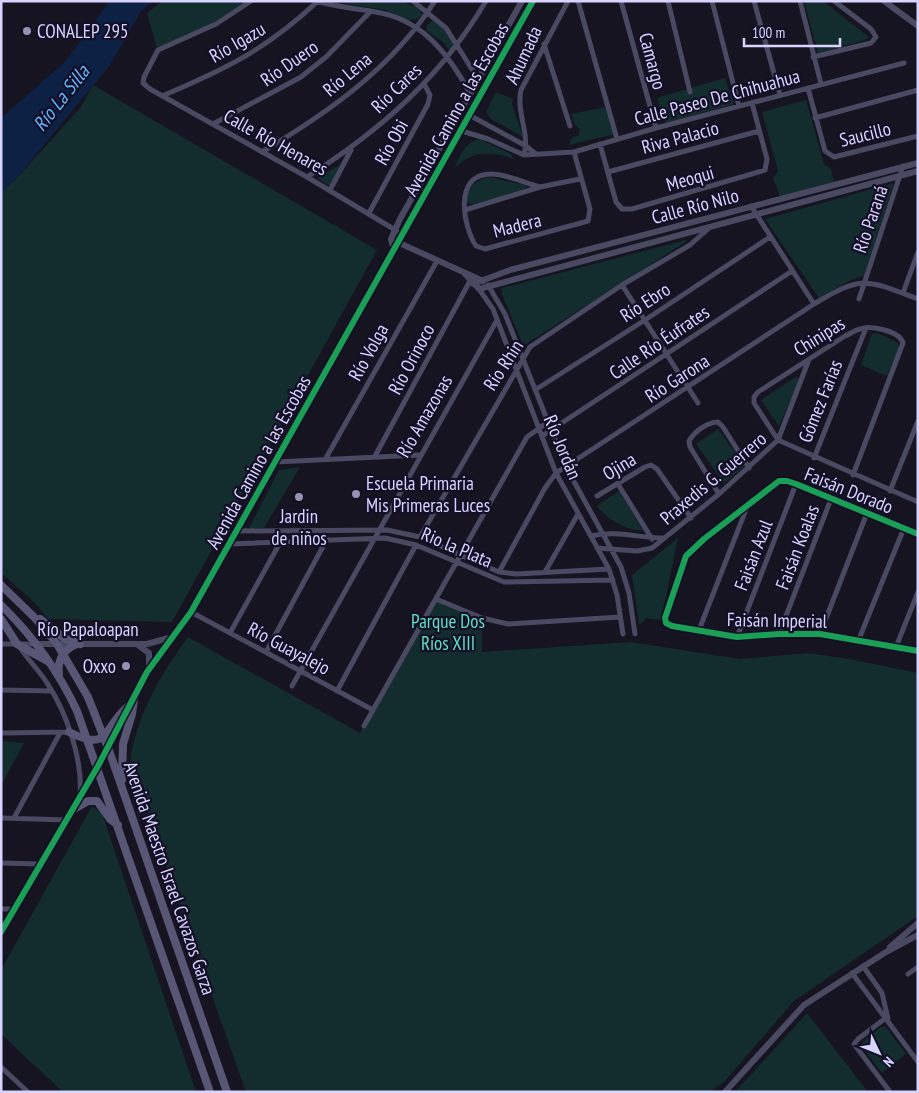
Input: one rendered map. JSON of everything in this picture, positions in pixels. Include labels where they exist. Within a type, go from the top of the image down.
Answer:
[{"type":"main road","name":"Avenida Maestro Israel Cavazos Garza","points":[[1,585],[34,617],[57,644],[83,687],[108,747],[226,1092]]},
{"type":"main road","name":"Avenida Maestro Israel Cavazos Garza","points":[[1,604],[38,644],[53,665],[78,712],[111,802],[210,1092]]},
{"type":"main road","points":[[34,617],[45,622],[64,638],[78,644]]},
{"type":"main road","points":[[1,619],[17,644],[53,665]]},
{"type":"main road","points":[[59,674],[59,665],[64,653],[78,644]]},
{"type":"main road","points":[[69,732],[89,742],[96,741],[104,736],[132,701]]},
{"type":"main road","points":[[122,789],[122,750],[132,714],[132,701]]},
{"type":"main road","points":[[74,808],[88,801],[97,801],[110,819],[118,825]]},
{"type":"main road","points":[[111,802],[118,801],[124,805],[134,836],[141,843]]},
{"type":"street","name":"Calle Río Henares","points":[[251,1],[216,24],[158,50],[144,77],[143,83],[162,96],[330,190],[403,235]]},
{"type":"street","points":[[317,1],[393,17],[416,28],[430,38],[448,56],[470,93]]},
{"type":"street","name":"Río Igazu","points":[[162,96],[224,70],[253,53],[317,1]]},
{"type":"street","points":[[413,1],[428,11],[446,28],[458,44],[478,79]]},
{"type":"street","name":"Río Lena","points":[[262,152],[321,116],[348,95],[388,59],[416,28],[434,1]]},
{"type":"street","name":"Río Cares","points":[[307,177],[351,149],[424,84],[458,44],[486,1]]},
{"type":"street","name":"Avenida Camino a las Escobas","points":[[391,239],[394,230],[522,1]]},
{"type":"street","name":"Avenida Camino a las Escobas","points":[[1,932],[98,766],[146,672],[191,612],[462,131],[533,1]]},
{"type":"street","name":"Ahumada","points":[[524,155],[526,146],[520,96],[544,44],[568,1]]},
{"type":"street","points":[[578,1],[617,139]]},
{"type":"street","name":"Camargo","points":[[621,1],[656,128]]},
{"type":"street","points":[[668,1],[690,92]]},
{"type":"street","points":[[712,1],[739,106]]},
{"type":"street","points":[[754,1],[780,95]]},
{"type":"street","points":[[800,1],[821,84]]},
{"type":"street","points":[[814,57],[871,43],[876,37],[872,29],[834,1]]},
{"type":"street","points":[[884,1],[918,26]]},
{"type":"street","name":"Río Duero","points":[[214,124],[300,77],[326,57],[370,12]]},
{"type":"street","points":[[510,22],[520,26]]},
{"type":"street","points":[[544,44],[570,126]]},
{"type":"street","name":"Calle Paseo De Chihuahua","points":[[462,131],[488,139],[524,155],[574,152],[821,84],[904,64]]},
{"type":"street","name":"Río Obi","points":[[369,213],[428,104],[430,95],[424,84]]},
{"type":"street","name":"Saucillo","points":[[808,88],[825,151],[834,157],[918,136]]},
{"type":"street","name":"Saucillo","points":[[815,118],[918,90]]},
{"type":"street","name":"Meoqui","points":[[600,144],[618,205],[622,209],[632,210],[762,172],[767,164],[752,103]]},
{"type":"street","points":[[470,116],[526,146],[537,154]]},
{"type":"street","name":"Riva Palacio","points":[[608,172],[759,131]]},
{"type":"street","points":[[330,190],[351,149]]},
{"type":"street","name":"Madera","points":[[574,152],[590,214],[588,221],[583,224],[479,248],[473,241],[465,210],[540,187],[580,179]]},
{"type":"street","name":"Calle Río Nilo","points":[[474,282],[751,206],[918,163]]},
{"type":"street","name":"Río Paraná","points":[[859,299],[903,166]]},
{"type":"street","name":"Calle Río Nilo","points":[[474,282],[488,285],[918,171]]},
{"type":"street","points":[[465,210],[464,198],[466,190],[481,175],[497,174],[540,187]]},
{"type":"street","points":[[751,206],[814,304]]},
{"type":"street","name":"Río Rhin","points":[[420,536],[523,357],[534,343],[622,285],[690,245],[713,225]]},
{"type":"street","name":"Río Ebro","points":[[535,390],[770,237]]},
{"type":"street","points":[[391,239],[464,274],[474,282]]},
{"type":"street","points":[[391,239],[394,251]]},
{"type":"street","points":[[903,293],[918,252]]},
{"type":"street","name":"Río Volga","points":[[326,458],[437,261]]},
{"type":"street","name":"Calle Río Éufrates","points":[[542,436],[792,271]]},
{"type":"street","points":[[481,280],[488,285],[503,309],[566,467],[612,548],[627,582],[635,634]]},
{"type":"street","points":[[864,281],[918,299]]},
{"type":"street","name":"Río Garona","points":[[499,572],[545,488],[556,473],[689,388],[814,304],[845,287],[864,281]]},
{"type":"street","name":"Río Jordán","points":[[474,282],[489,302],[497,320],[556,473],[609,569],[613,580],[623,634]]},
{"type":"street","name":"Río Orinoco","points":[[375,456],[474,282]]},
{"type":"street","points":[[622,285],[698,403]]},
{"type":"street","name":"Río Amazonas","points":[[292,686],[419,455],[497,320]]},
{"type":"street","name":"Chinipas","points":[[778,440],[755,407],[754,398],[763,389],[845,336],[866,328],[897,335],[903,343],[852,474]]},
{"type":"street","name":"Gómez Farías","points":[[814,458],[866,328]]},
{"type":"street","points":[[778,440],[808,361]]},
{"type":"street","points":[[890,491],[918,421]]},
{"type":"street","points":[[364,726],[527,437],[548,422]]},
{"type":"street","points":[[719,494],[690,447],[689,440],[694,433],[712,422],[718,422],[749,468]]},
{"type":"street","name":"Praxedis G. Guerrero","points":[[598,548],[643,551],[656,545],[719,494],[778,440],[814,458],[918,502]]},
{"type":"street","points":[[276,462],[326,458],[419,455]]},
{"type":"street","name":"Ojina","points":[[597,496],[651,465],[657,469],[690,518]]},
{"type":"street","name":"Faisán Dorado","points":[[666,623],[665,615],[686,556],[704,539],[779,481],[796,484],[918,534]]},
{"type":"street","points":[[618,484],[656,545]]},
{"type":"street","name":"Faisán Azul","points":[[737,638],[796,484]]},
{"type":"street","name":"Faisán Koalas","points":[[779,634],[832,499]]},
{"type":"street","points":[[699,630],[747,506]]},
{"type":"street","points":[[820,634],[866,513]]},
{"type":"street","points":[[545,572],[578,514]]},
{"type":"street","points":[[859,639],[904,528]]},
{"type":"street","name":"Rio la Plata","points":[[236,531],[398,531],[420,536],[499,572],[609,569]]},
{"type":"street","name":"Praxedis G. Guerrero","points":[[591,536],[603,533],[665,538]]},
{"type":"street","name":"Rio la Plata","points":[[229,544],[373,538],[396,540],[416,545],[504,582],[613,580]]},
{"type":"street","points":[[266,652],[327,540]]},
{"type":"street","points":[[230,633],[281,541]]},
{"type":"street","points":[[338,691],[416,545]]},
{"type":"street","points":[[896,647],[918,592]]},
{"type":"street","points":[[436,599],[500,623],[517,625],[620,617]]},
{"type":"street","name":"Río Guayalejo","points":[[191,612],[373,710]]},
{"type":"street","name":"Faisán Imperial","points":[[666,623],[737,638],[779,634],[820,634],[859,639],[918,651]]},
{"type":"street","name":"Río Papaloapan","points":[[1,644],[138,645],[153,643],[173,636]]},
{"type":"street","points":[[17,644],[52,691],[61,708],[80,769],[80,797]]},
{"type":"street","points":[[138,645],[147,650],[150,656],[146,672]]},
{"type":"street","points":[[1,690],[52,691]]},
{"type":"street","points":[[1,733],[69,732]]},
{"type":"street","points":[[14,818],[60,733]]},
{"type":"street","points":[[1,818],[67,820]]},
{"type":"street","points":[[1,863],[41,864]]},
{"type":"street","points":[[1,909],[14,909]]},
{"type":"street","points":[[886,952],[899,938],[918,923]]},
{"type":"street","points":[[725,1092],[799,1008],[863,966],[918,935]]},
{"type":"street","points":[[863,966],[882,993],[889,1026],[918,1062]]},
{"type":"street","points":[[908,974],[918,967]]},
{"type":"street","points":[[852,973],[886,1018]]},
{"type":"street","points":[[886,1018],[854,1044],[890,1092]]},
{"type":"street","points":[[1,1068],[26,1091]]},
{"type":"green space","points":[[162,1],[248,1],[204,28],[157,48],[147,13]]},
{"type":"green space","points":[[401,1],[419,8],[422,15],[417,19],[409,20],[385,10],[334,2]]},
{"type":"green space","points":[[804,1],[823,1],[869,37],[865,40],[818,53]]},
{"type":"green space","points":[[432,20],[438,22],[454,43],[450,51],[443,42],[427,31],[426,27]]},
{"type":"green space","points":[[725,78],[734,104],[665,123],[657,98]]},
{"type":"green space","points":[[93,85],[377,250],[172,622],[48,619],[35,603],[1,573],[1,189],[15,180],[81,107]]},
{"type":"green space","points":[[496,92],[513,99],[512,104],[523,137],[491,119],[486,112]]},
{"type":"green space","points":[[806,100],[824,164],[831,169],[834,182],[780,196],[773,178],[778,171],[762,112]]},
{"type":"green space","points":[[605,107],[615,134],[569,145],[572,137],[578,136],[580,129],[575,125],[571,114]]},
{"type":"green space","points":[[479,139],[511,154],[513,159],[489,154],[475,155],[454,169],[466,147]]},
{"type":"green space","points":[[341,164],[330,186],[317,178]]},
{"type":"green space","points":[[489,177],[527,187],[497,199],[472,204],[467,203],[467,194],[472,186],[480,180]]},
{"type":"green space","points":[[894,183],[864,276],[853,279],[819,298],[765,219]]},
{"type":"green space","points":[[686,240],[686,242],[526,344],[522,343],[501,292],[502,288]]},
{"type":"green space","points":[[877,333],[897,342],[899,348],[887,376],[861,365],[872,334]]},
{"type":"green space","points":[[797,376],[799,381],[779,426],[761,400]]},
{"type":"green space","points":[[718,429],[745,466],[724,483],[696,444]]},
{"type":"green space","points":[[300,467],[264,528],[249,528],[279,470]]},
{"type":"green space","points":[[619,491],[643,530],[631,529],[617,523],[605,515],[597,506]]},
{"type":"green space","points":[[678,538],[661,620],[645,618],[644,622],[639,624],[632,575]]},
{"type":"green space","name":"Parque Dos Ríos XIII","points":[[436,599],[482,618],[482,652],[631,642],[740,659],[809,653],[918,673],[918,916],[794,1001],[724,1082],[710,1092],[246,1092],[130,764],[137,730],[143,713],[159,681],[188,637],[360,733]]},
{"type":"green space","points":[[1,741],[24,743],[1,786]]},
{"type":"green space","points":[[92,806],[102,813],[196,1092],[63,1092],[1,1034],[1,970]]},
{"type":"green space","points":[[807,1013],[868,1092],[735,1092]]},
{"type":"green space","points":[[881,1027],[886,1027],[906,1054],[882,1073],[861,1046],[863,1042]]},
{"type":"water","name":"Río La Silla","points":[[110,1],[154,1],[141,11],[110,65],[15,180],[1,193],[1,118],[65,62]]},
{"type":"cycle path","points":[[1,932],[98,766],[147,672],[191,612],[533,1]]},
{"type":"cycle path","points":[[918,534],[796,484],[779,481],[704,539],[686,556],[665,618],[666,623],[672,626],[737,637],[820,634],[918,651]]},
{"type":"place","name":"CONALEP 295","points":[[27,31]]},
{"type":"place","name":"Escuela Primaria Mis Primeras Luces","points":[[356,494]]},
{"type":"place","name":"Jardin de niños","points":[[299,497]]},
{"type":"place","name":"Oxxo","points":[[126,666]]}]
